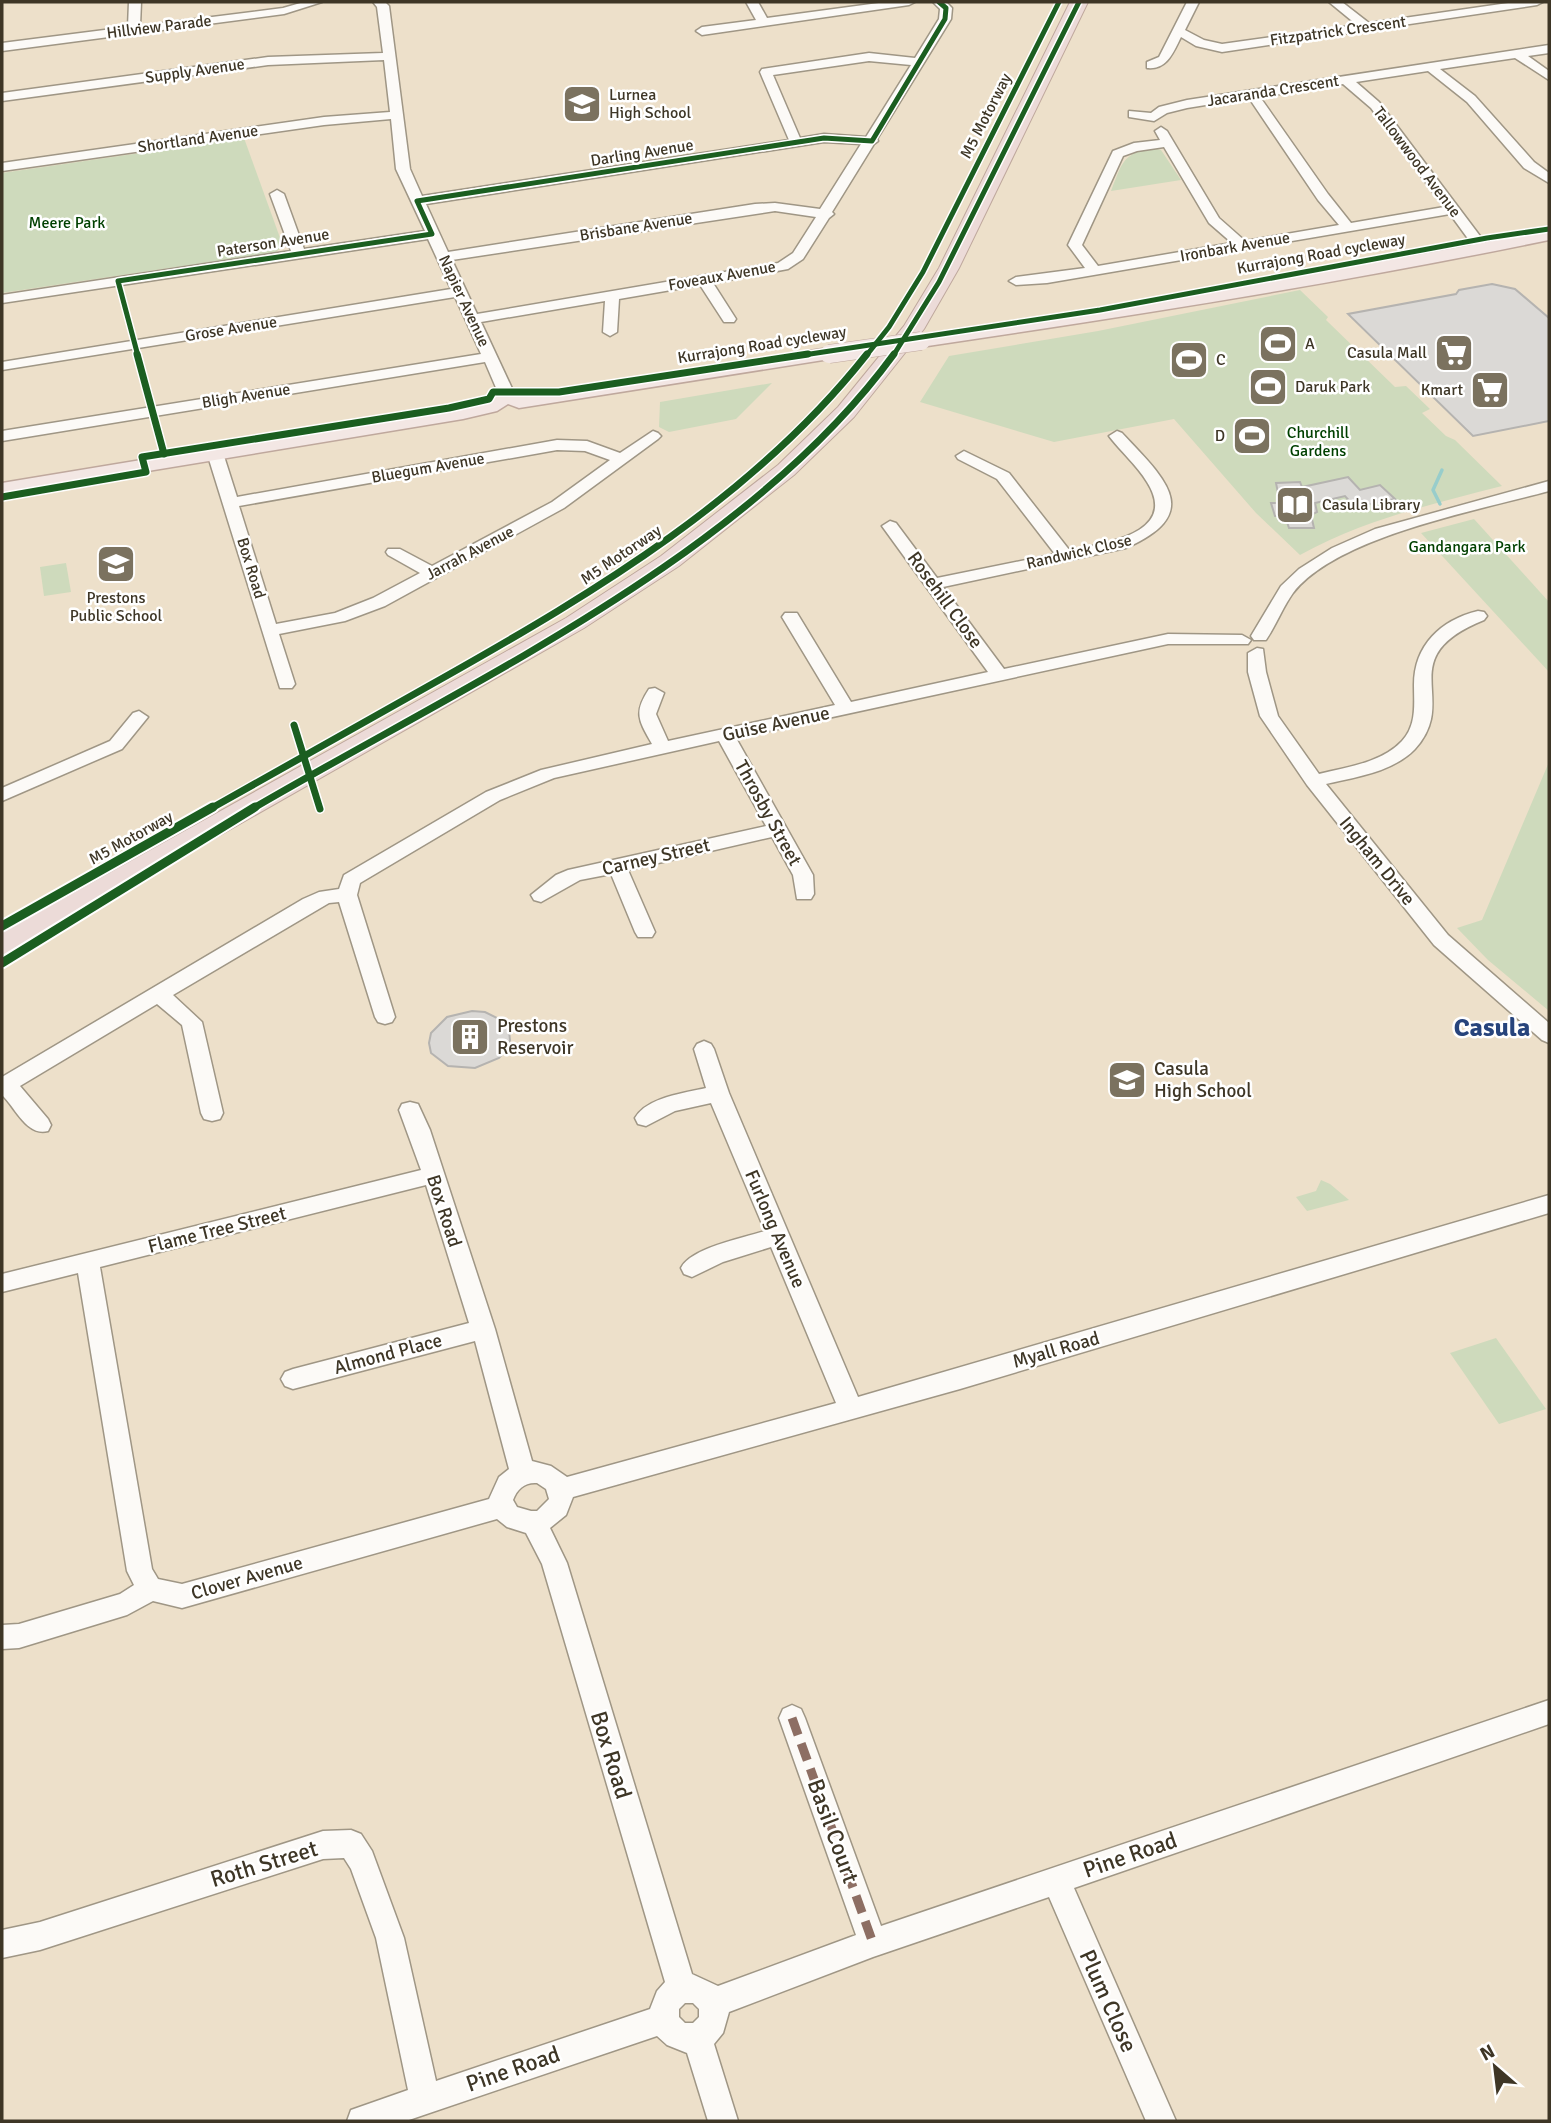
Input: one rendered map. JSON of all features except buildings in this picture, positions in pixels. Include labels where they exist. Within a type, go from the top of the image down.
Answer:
[{"type":"highway","name":"M5 Motorway","points":[[2,926],[542,622],[653,551],[749,478],[836,394],[889,327],[923,272],[1059,2]]},
{"type":"highway","name":"M5 Motorway","points":[[2,946],[575,623],[630,588],[754,498],[827,432],[886,366],[913,329],[934,295],[1079,2]]},
{"type":"highway","points":[[2,963],[357,748]]},
{"type":"main road","points":[[2,489],[463,413],[507,401],[1090,316],[1549,237]]},
{"type":"street","points":[[134,30],[135,2]]},
{"type":"street","name":"Hillview Parade","points":[[2,47],[284,10],[316,2]]},
{"type":"street","name":"Napier Avenue","points":[[379,2],[383,6],[402,166],[473,318],[507,401]]},
{"type":"street","points":[[752,2],[764,23]]},
{"type":"street","points":[[702,32],[909,2]]},
{"type":"street","name":"Foveaux Avenue","points":[[473,318],[704,281],[783,265],[799,256],[946,19],[946,8],[939,2]]},
{"type":"street","points":[[1164,59],[1193,2]]},
{"type":"street","points":[[1335,2],[1366,26]]},
{"type":"street","points":[[1442,2],[1457,13]]},
{"type":"street","name":"Fitzpatrick Crescent","points":[[1151,65],[1190,53],[1537,2]]},
{"type":"street","name":"Fitzpatrick Crescent","points":[[1180,32],[1195,41],[1222,48]]},
{"type":"street","name":"Jacaranda Crescent","points":[[1154,117],[1163,110],[1187,104],[1549,49]]},
{"type":"street","points":[[1517,54],[1549,76]]},
{"type":"street","name":"Supply Avenue","points":[[2,97],[41,97],[250,69],[389,56]]},
{"type":"street","points":[[797,142],[791,134],[766,72],[869,57],[918,62]]},
{"type":"street","points":[[1430,67],[1481,108],[1529,165],[1549,179]]},
{"type":"street","name":"Tallowwood Avenue","points":[[1346,80],[1375,105],[1482,248]]},
{"type":"street","points":[[1253,95],[1323,197],[1348,227]]},
{"type":"street","points":[[1133,114],[1154,117],[1214,220],[1242,245]]},
{"type":"street","name":"Shortland Avenue","points":[[2,167],[324,121],[396,116]]},
{"type":"street","name":"Darling Avenue","points":[[417,201],[833,137],[872,141]]},
{"type":"street","points":[[1094,271],[1075,245],[1118,154],[1134,146],[1167,143]]},
{"type":"street","points":[[277,194],[299,253]]},
{"type":"street","name":"Brisbane Avenue","points":[[445,257],[755,208],[775,207],[827,214]]},
{"type":"street","name":"Ironbark Avenue","points":[[1016,281],[1094,271],[1454,209]]},
{"type":"street","name":"Paterson Avenue","points":[[2,299],[432,234]]},
{"type":"street","points":[[704,281],[729,319]]},
{"type":"street","name":"Grose Avenue","points":[[2,366],[461,292]]},
{"type":"street","points":[[610,332],[612,296]]},
{"type":"street","name":"Bligh Avenue","points":[[2,436],[490,357]]},
{"type":"street","name":"Jarrah Avenue","points":[[270,631],[355,612],[432,573],[558,505],[653,436]]},
{"type":"street","name":"Randwick Close","points":[[934,584],[1132,541],[1151,530],[1163,514],[1164,496],[1159,486],[1117,436]]},
{"type":"street","name":"Bluegum Avenue","points":[[231,503],[563,444],[591,446],[622,458]]},
{"type":"street","name":"Box Road","points":[[215,453],[286,684]]},
{"type":"street","points":[[964,456],[1003,476],[1066,557]]},
{"type":"street","points":[[1259,644],[1287,590],[1324,559],[1356,541],[1400,526],[1549,486]]},
{"type":"street","name":"Rosehill Close","points":[[890,526],[999,675]]},
{"type":"street","points":[[394,552],[432,573]]},
{"type":"street","points":[[1314,781],[1389,759],[1413,740],[1425,716],[1421,677],[1422,664],[1429,649],[1441,635],[1478,615]]},
{"type":"street","points":[[791,617],[846,709]]},
{"type":"street","name":"Guise Avenue","points":[[347,895],[347,887],[358,873],[504,791],[548,774],[1168,639],[1242,640],[1243,647],[1259,644]]},
{"type":"street","name":"Ingham Drive","points":[[1259,644],[1257,672],[1269,716],[1314,781],[1441,940],[1549,1035]]},
{"type":"street","points":[[655,693],[645,705],[645,712],[663,748]]},
{"type":"street","points":[[2,795],[116,745],[139,717]]},
{"type":"street","name":"Throsby Street","points":[[725,735],[803,874],[804,894]]},
{"type":"street","name":"Carney Street","points":[[541,895],[563,880],[776,830]]},
{"type":"street","points":[[617,866],[645,932]]},
{"type":"street","points":[[40,1125],[4,1086],[326,897],[347,895],[385,1017]]},
{"type":"street","points":[[158,994],[192,1022],[212,1113]]},
{"type":"street","name":"Furlong Avenue","points":[[704,1049],[718,1093],[851,1409]]},
{"type":"street","points":[[646,1118],[669,1105],[718,1093]]},
{"type":"street","name":"Box Road","points":[[410,1110],[419,1130],[483,1329],[523,1474]]},
{"type":"street","name":"Flame Tree Street","points":[[2,1283],[432,1175]]},
{"type":"street","name":"Myall Road","points":[[560,1490],[1315,1275],[1549,1204]]},
{"type":"street","points":[[692,1268],[716,1255],[778,1236]]},
{"type":"street","points":[[2,1637],[19,1636],[127,1602],[150,1589],[140,1571],[88,1262]]},
{"type":"street","name":"Almond Place","points":[[293,1379],[483,1329]]},
{"type":"street","points":[[542,1473],[557,1483],[560,1490],[558,1507],[552,1515],[534,1523],[515,1521],[508,1515],[503,1506],[503,1492],[507,1484],[523,1474],[542,1473]]},
{"type":"street","name":"Clover Avenue","points":[[150,1589],[183,1596],[503,1506]]},
{"type":"street","name":"Box Road","points":[[534,1523],[554,1563],[682,1989]]},
{"type":"street","name":"Pine Road","points":[[713,2003],[873,1943],[1549,1712]]},
{"type":"street","name":"Basil Court","points":[[792,1718],[873,1943]]},
{"type":"street","name":"Roth Street","points":[[2,1944],[40,1936],[323,1845],[351,1844],[362,1861],[390,1938],[425,2100]]},
{"type":"street","name":"Plum Close","points":[[1056,1881],[1161,2121]]},
{"type":"street","points":[[682,1989],[701,1990],[713,2003],[712,2022],[708,2029],[697,2037],[688,2039],[675,2034],[665,2019],[668,2002],[682,1989]]},
{"type":"street","name":"Pine Road","points":[[362,2121],[665,2019]]},
{"type":"street","points":[[697,2037],[723,2121]]},
{"type":"green space","name":"Meere Park","points":[[244,138],[283,246],[276,252],[2,293],[2,173]]},
{"type":"green space","points":[[1153,148],[1161,150],[1181,180],[1111,191],[1124,161],[1135,153]]},
{"type":"green space","name":"Churchill Gardens","points":[[1300,290],[1328,317],[1326,320],[1395,387],[1406,386],[1430,409],[1422,413],[1446,436],[1455,440],[1502,486],[1373,523],[1300,555],[1256,513],[1174,419],[1054,442],[920,402],[949,356],[1098,331]]},
{"type":"green space","points":[[772,383],[736,419],[669,432],[659,427],[660,402]]},
{"type":"green space","name":"Gandangara Park","points":[[1474,519],[1549,602],[1549,672],[1421,533]]},
{"type":"green space","points":[[66,563],[71,592],[44,596],[40,567]]},
{"type":"green space","points":[[1549,762],[1549,1011],[1488,960],[1457,928],[1482,920]]},
{"type":"green space","points":[[1321,1180],[1349,1200],[1307,1211],[1296,1197],[1316,1191]]},
{"type":"green space","points":[[1496,1338],[1546,1409],[1499,1424],[1450,1353]]},
{"type":"waterway","points":[[1440,504],[1433,490],[1442,470]]},
{"type":"marked path","points":[[792,1718],[873,1943]]},
{"type":"cycle path","points":[[164,454],[118,281],[432,234],[417,201],[824,138],[872,141],[945,19],[946,8],[939,2]]},
{"type":"cycle path","points":[[2,926],[542,622],[653,551],[749,478],[836,394],[889,327],[923,272],[1059,2]]},
{"type":"cycle path","points":[[2,963],[236,819],[585,617],[717,528],[779,479],[836,424],[887,364],[915,324],[950,260],[1079,2]]},
{"type":"cycle path","name":"Kurrajong Road cycleway","points":[[2,497],[146,472],[142,457],[449,408],[489,399],[493,392],[559,392],[1100,310],[1487,238],[1549,229]]},
{"type":"cycle path","points":[[294,725],[320,809]]},
{"type":"place","name":"Lurnea High School","points":[[582,104]]},
{"type":"place","name":"A","points":[[1278,344]]},
{"type":"place","name":"Casula Mall","points":[[1454,353]]},
{"type":"place","name":"C","points":[[1189,360]]},
{"type":"place","name":"Daruk Park","points":[[1268,387]]},
{"type":"place","name":"Kmart","points":[[1490,390]]},
{"type":"place","name":"D","points":[[1252,436]]},
{"type":"place","name":"Casula Library","points":[[1295,505]]},
{"type":"place","name":"Prestons Public School","points":[[116,564]]},
{"type":"place","name":"Prestons Reservoir","points":[[470,1037]]},
{"type":"place","name":"Casula High School","points":[[1127,1080]]},
{"type":"district","name":"Casula","points":[[1492,1028]]}]
